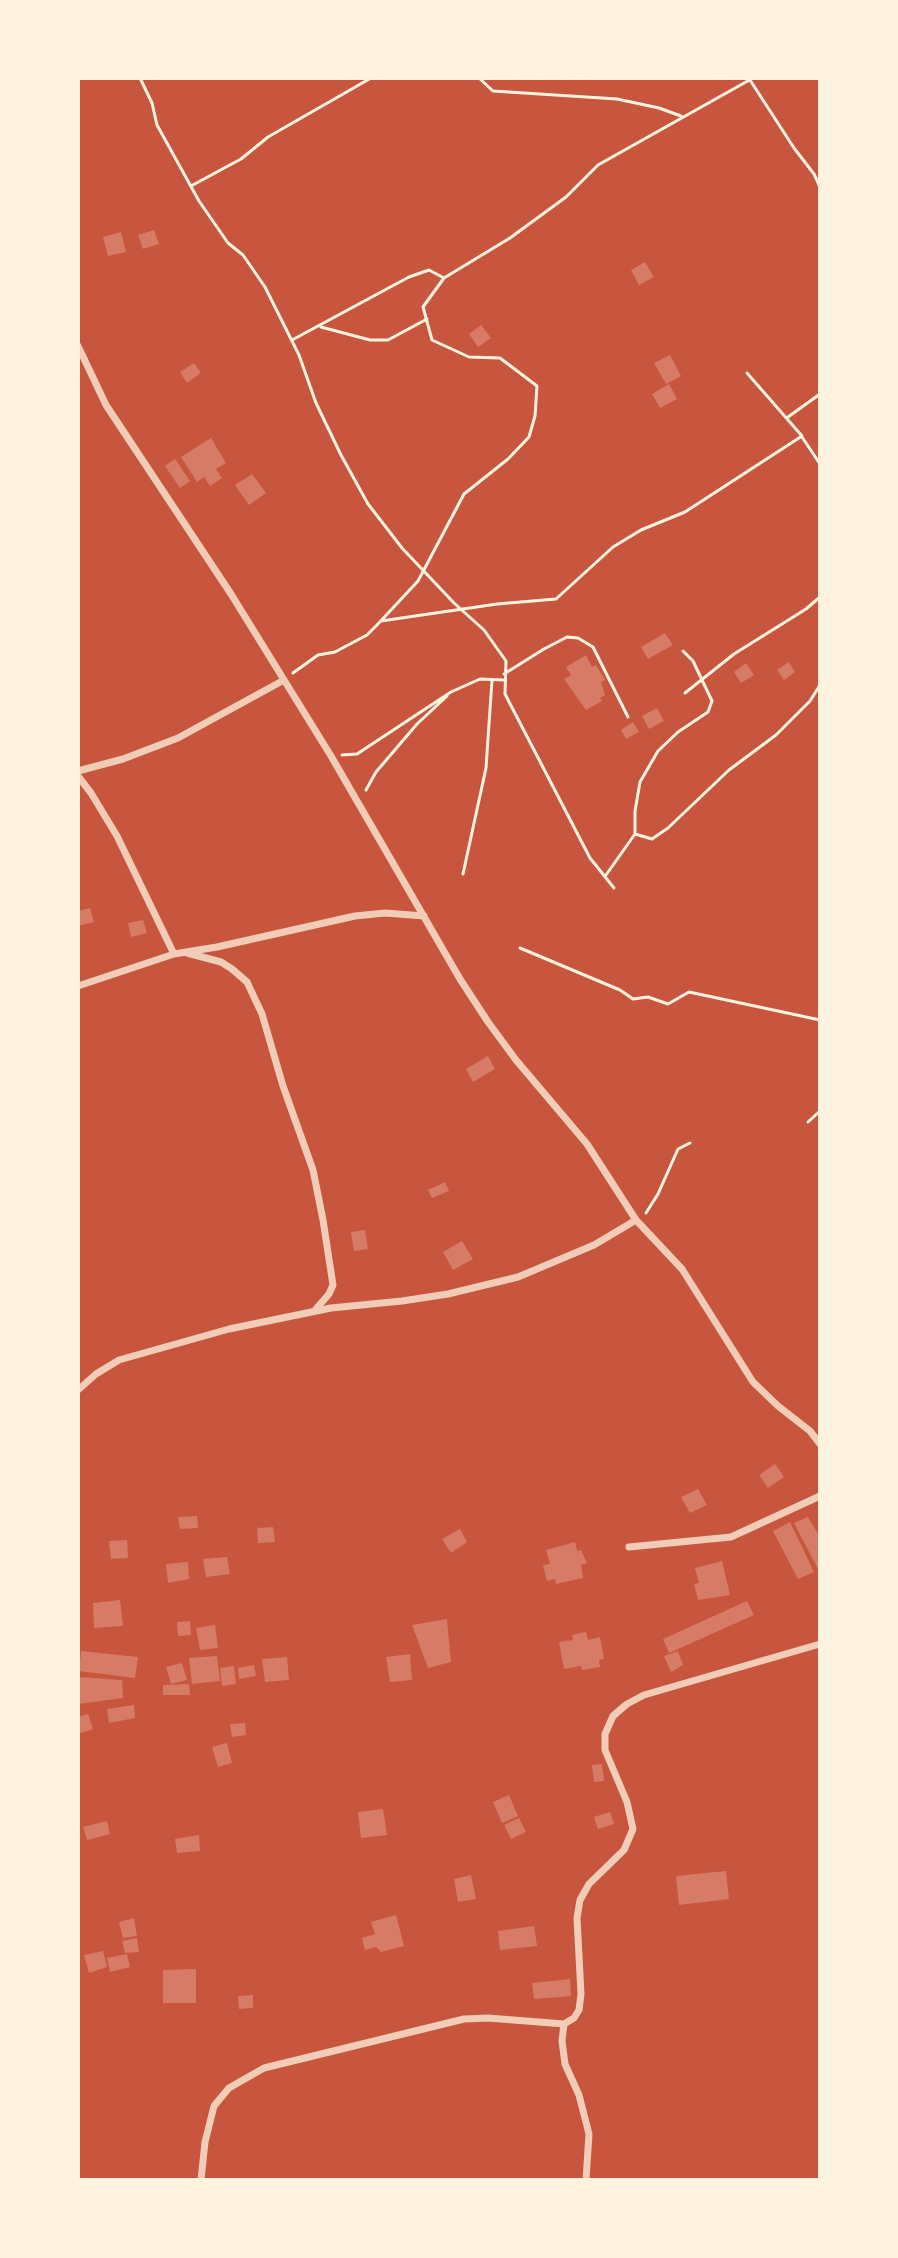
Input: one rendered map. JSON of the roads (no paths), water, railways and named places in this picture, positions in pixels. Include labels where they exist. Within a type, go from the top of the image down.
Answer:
[{"type":"street","points":[[78,346],[92,378],[122,430],[231,594],[488,1022],[587,1144],[636,1220],[682,1269],[753,1382],[810,1431],[820,1444]]},
{"type":"street","points":[[174,954],[117,836],[78,773],[178,738],[284,680]]},
{"type":"street","points":[[78,986],[174,954],[355,916],[385,913],[424,916]]},
{"type":"street","points":[[187,953],[221,962],[232,969],[247,982],[262,1014],[283,1086],[313,1170],[326,1232],[333,1285],[315,1310]]},
{"type":"street","points":[[78,1390],[119,1360],[229,1329],[315,1310],[448,1294],[518,1277],[594,1245],[636,1220]]},
{"type":"street","points":[[629,1547],[731,1537],[820,1496]]},
{"type":"street","points":[[586,2180],[589,2134],[579,2095],[565,2064],[562,2041],[564,2024],[579,2010],[577,1918],[580,1900],[589,1884],[624,1850],[633,1829],[627,1802],[605,1750],[605,1734],[613,1716],[644,1695],[820,1644]]},
{"type":"street","points":[[201,2180],[205,2142],[214,2106],[229,2088],[264,2068],[464,2019],[564,2024]]}]
